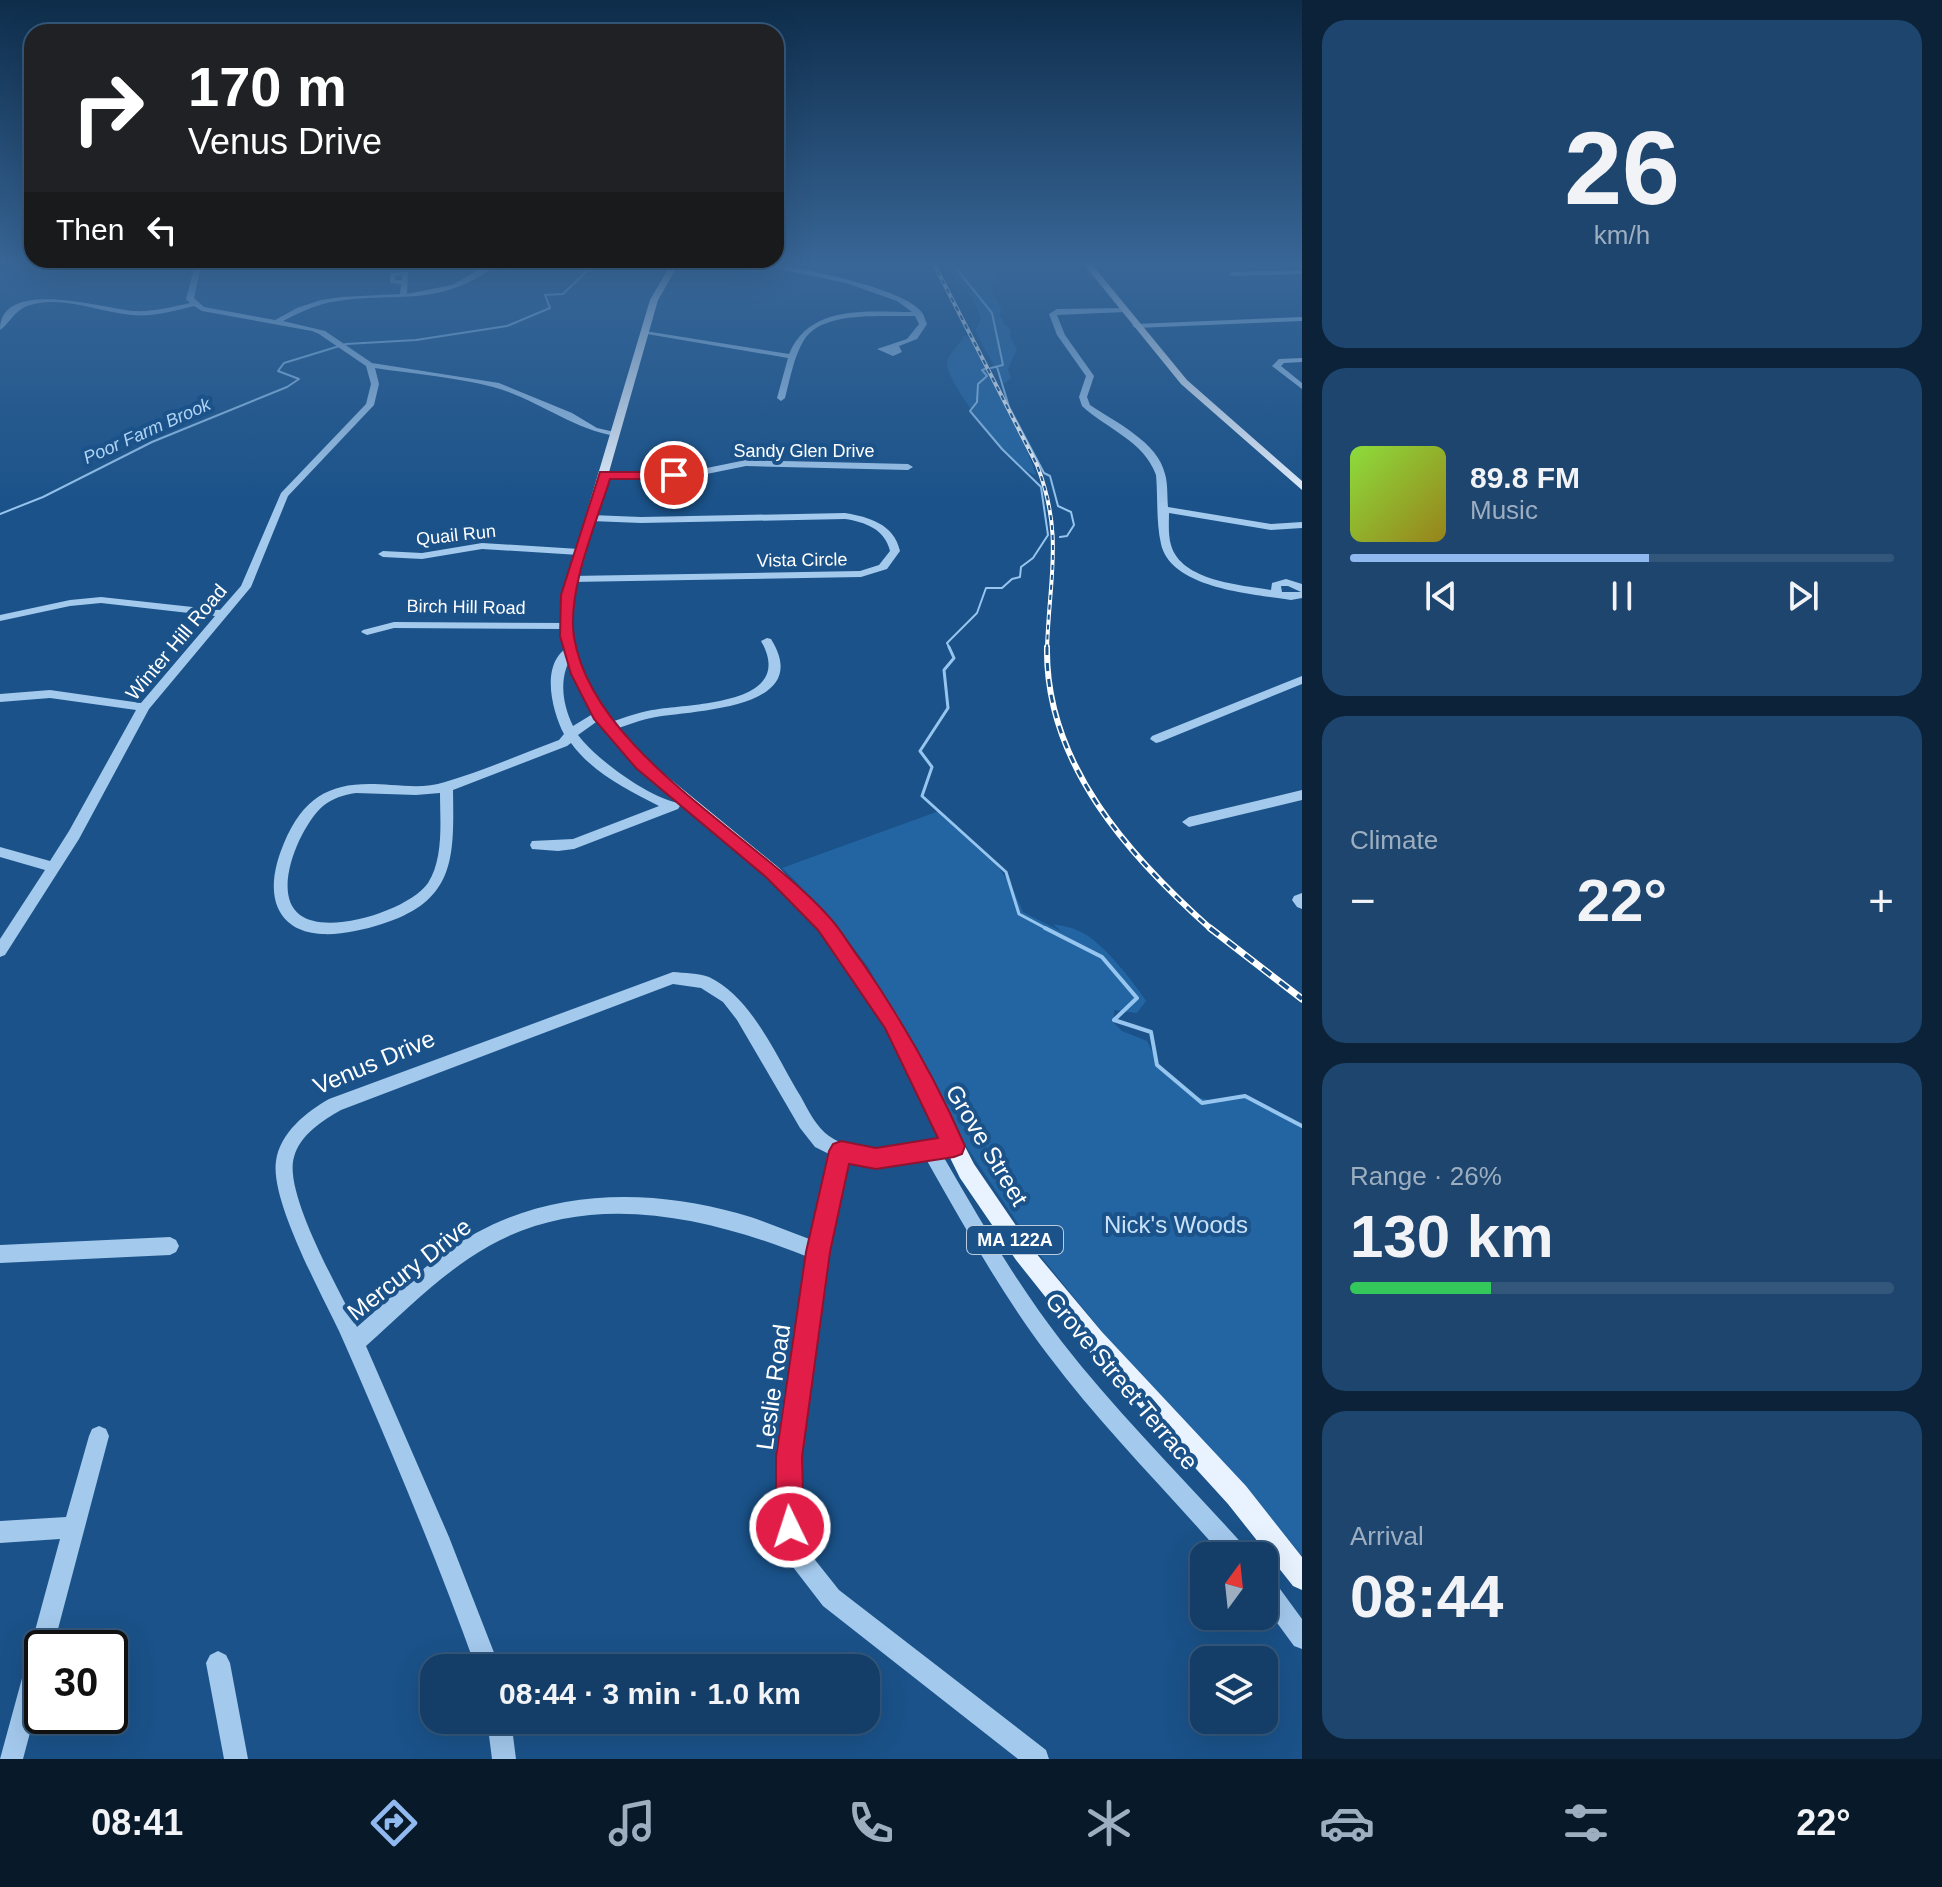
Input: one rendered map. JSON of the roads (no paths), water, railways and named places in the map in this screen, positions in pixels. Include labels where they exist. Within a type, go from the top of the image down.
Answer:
[{"type":"main road","name":"MA 122A","points":[[642,344],[605,475],[571,579],[566,626],[570,650],[600,715],[642,764],[686,801]]},
{"type":"main road","points":[[1151,344],[1208,405],[1302,487]]},
{"type":"main road","name":"Grove Street","points":[[686,801],[773,872],[825,925],[879,1001],[984,1198],[1045,1281],[1139,1391],[1237,1495],[1302,1577]]},
{"type":"street","points":[[340,344],[357,359],[370,365],[496,385],[569,415],[595,430],[615,433]]},
{"type":"street","points":[[714,344],[794,357]]},
{"type":"street","points":[[781,398],[800,344]]},
{"type":"street","points":[[896,347],[901,344]]},
{"type":"street","points":[[1067,344],[1090,378],[1083,397],[1086,406],[1141,444],[1157,464],[1166,549],[1182,567],[1217,584],[1277,595],[1302,592]]},
{"type":"street","points":[[1302,360],[1282,361],[1276,366],[1302,387]]},
{"type":"street","name":"Winter Hill Road","points":[[0,951],[54,867],[144,707],[246,587],[287,492],[372,402],[375,384],[370,365]]},
{"type":"street","name":"Sandy Glen Drive","points":[[605,475],[687,475],[742,463],[908,467]]},
{"type":"street","points":[[1164,509],[1271,527],[1302,525]]},
{"type":"street","name":"Vista Circle","points":[[571,579],[861,574],[886,565],[895,551],[892,539],[883,530],[866,521],[845,516],[649,520],[591,518]]},
{"type":"street","name":"Quail Run","points":[[383,554],[422,556],[482,546],[579,552]]},
{"type":"street","points":[[0,618],[70,603],[101,600],[222,614]]},
{"type":"street","name":"Birch Hill Road","points":[[367,632],[394,625],[566,626]]},
{"type":"street","points":[[609,727],[649,715],[728,703],[754,695],[766,686],[775,670],[776,660],[767,641]]},
{"type":"street","points":[[570,650],[562,662],[557,685],[559,710],[571,735],[595,762],[671,807]]},
{"type":"street","points":[[1156,739],[1302,680]]},
{"type":"street","points":[[0,698],[50,694],[144,707]]},
{"type":"street","points":[[446,787],[443,861],[432,887],[422,898],[379,918],[345,928],[314,927],[291,917],[282,901],[283,870],[296,830],[314,805],[351,788],[423,791],[446,787],[551,748],[600,715]]},
{"type":"street","points":[[1189,822],[1302,795]]},
{"type":"street","points":[[537,845],[553,847],[574,844],[686,801]]},
{"type":"street","points":[[0,852],[54,867]]},
{"type":"street","name":"Venus Drive","points":[[482,1654],[285,1183],[284,1162],[290,1146],[314,1117],[335,1104],[636,989],[673,978],[704,982],[728,997],[743,1015],[806,1122],[821,1141],[841,1151],[876,1159],[954,1146]]},
{"type":"street","name":"Grove Street Terrace","points":[[930,1149],[997,1265],[1056,1349],[1118,1424],[1225,1542]]},
{"type":"street","name":"Leslie Road","points":[[841,1151],[818,1252],[789,1457],[788,1490],[794,1550],[831,1598],[1037,1759]]},
{"type":"street","name":"Mercury Drive","points":[[354,1343],[465,1250],[503,1229],[557,1211],[632,1207],[702,1212],[741,1222],[818,1252]]},
{"type":"street","points":[[0,1254],[170,1246]]},
{"type":"street","points":[[11,1759],[99,1436]]},
{"type":"street","points":[[0,1532],[74,1527]]},
{"type":"street","points":[[1278,1605],[1302,1638]]},
{"type":"street","points":[[218,1663],[236,1759]]},
{"type":"street","points":[[501,1734],[504,1759]]},
{"type":"waterway","name":"Poor Farm Brook","points":[[0,514],[43,497],[152,442],[287,387],[299,379],[278,371],[284,363],[346,344]]},
{"type":"waterway","points":[[991,368],[1003,365],[999,344]]},
{"type":"waterway","points":[[997,367],[1009,407],[1044,473],[1050,476],[1058,506],[1071,512],[1074,525],[1067,536],[1060,537]]},
{"type":"waterway","points":[[949,647],[947,643],[977,613],[986,588],[1002,588],[1012,579],[1020,577],[1021,567],[1033,558],[1048,535],[1041,487],[1002,449],[970,411],[977,402],[978,384],[987,376],[982,370],[985,369]]},
{"type":"waterway","points":[[949,647],[954,658],[944,670],[948,708],[920,751],[932,767],[922,796],[1006,872],[1019,914],[1049,930]]},
{"type":"waterway","points":[[1045,928],[1102,957],[1137,998],[1114,1020],[1151,1032],[1157,1065],[1202,1103],[1245,1096],[1302,1126]]},
{"type":"railway","points":[[975,344],[1037,465],[1045,490],[1053,535],[1047,648]]},
{"type":"railway","points":[[1047,648],[1050,690],[1060,730],[1077,769],[1098,805],[1151,871],[1212,930]]},
{"type":"railway","points":[[1210,928],[1302,999]]},
{"type":"park label","name":"Nick's Woods","points":[[1176,1224]]}]
